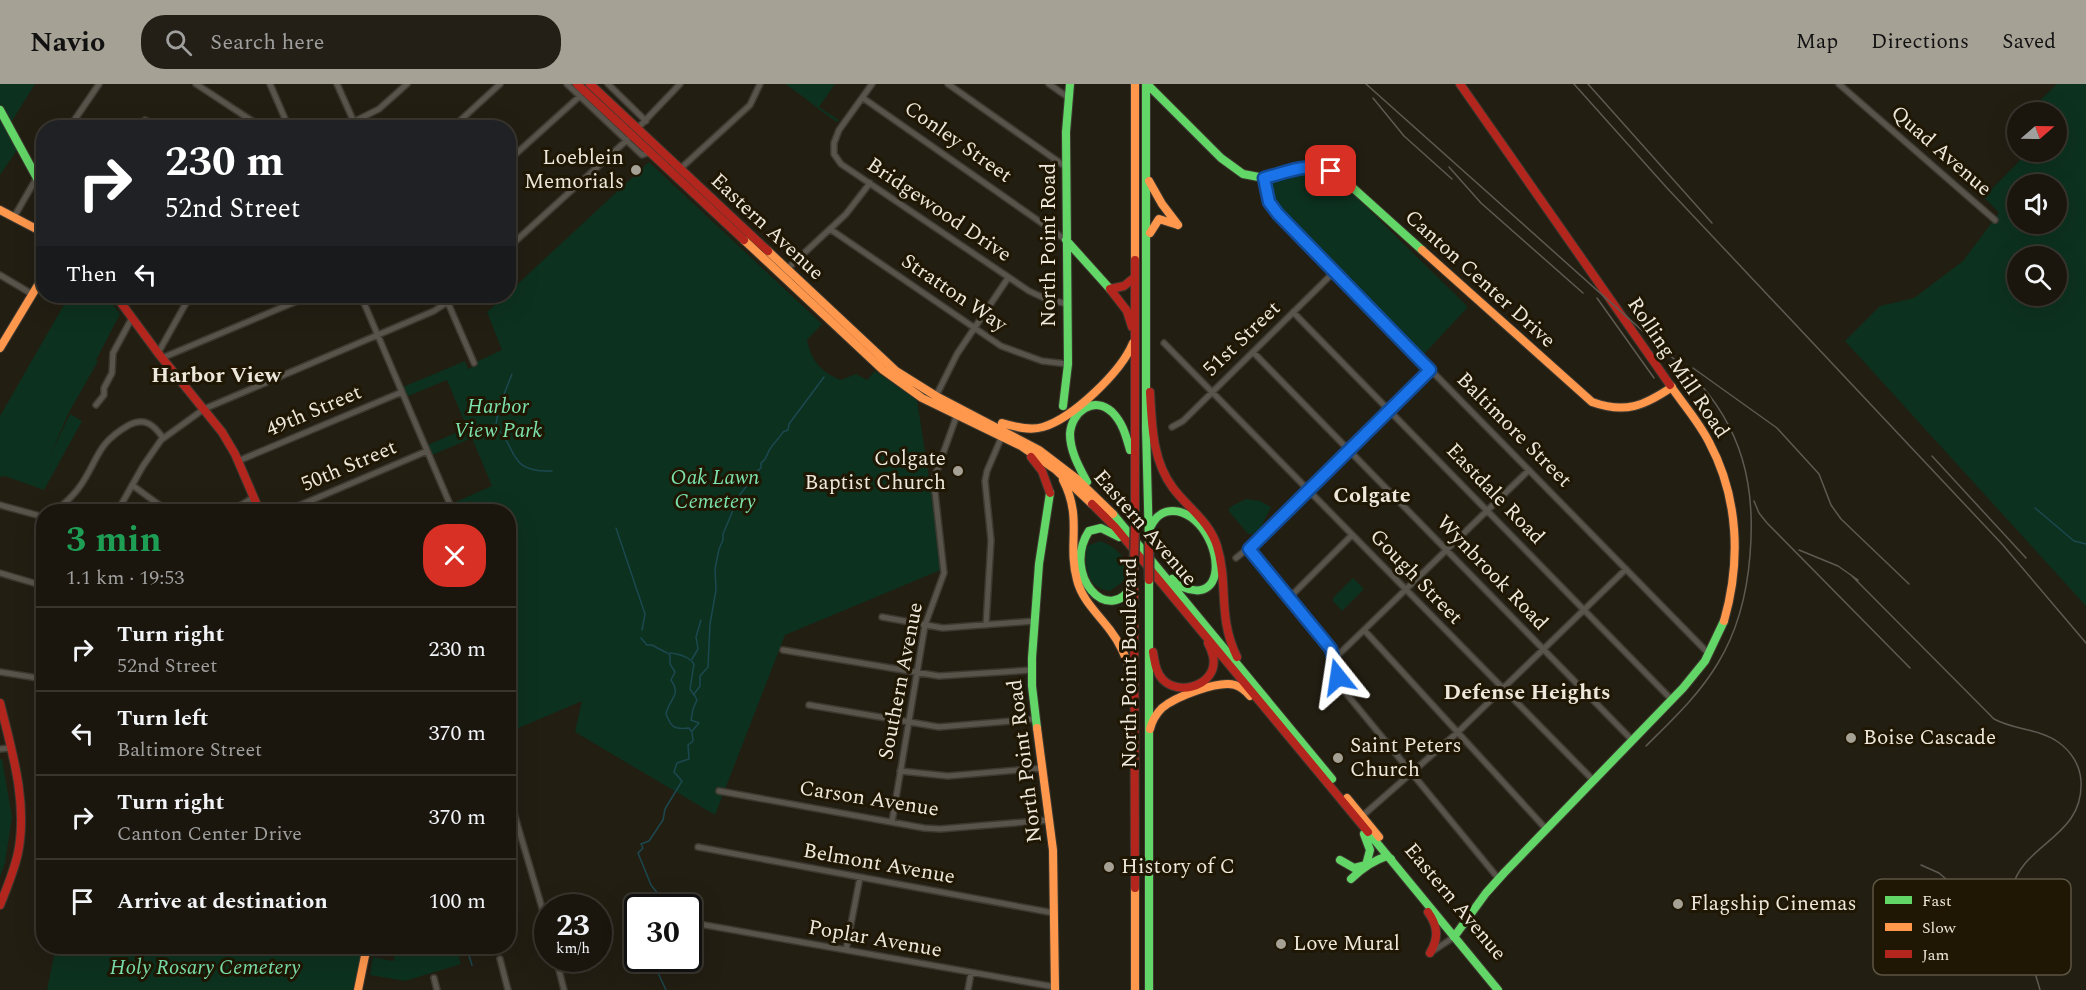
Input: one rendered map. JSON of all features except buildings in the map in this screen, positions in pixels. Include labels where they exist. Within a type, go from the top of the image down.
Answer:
[{"type":"main road","name":"Eastern Avenue","points":[[577,84],[632,134],[653,149],[894,374],[934,400],[1021,446],[1056,470],[1107,518],[1135,546],[1247,676],[1402,870],[1505,990]]},
{"type":"main road","name":"Eastern Avenue","points":[[590,84],[632,134]]},
{"type":"main road","name":"North Point Road","points":[[1055,422],[1063,406],[1068,364],[1066,132],[1070,84]]},
{"type":"main road","name":"North Point Boulevard","points":[[1135,84],[1135,990]]},
{"type":"main road","name":"North Point Boulevard","points":[[1147,84],[1148,239],[1145,427],[1149,580],[1149,990]]},
{"type":"main road","points":[[1147,84],[1227,163],[1243,174],[1264,178]]},
{"type":"main road","name":"Rolling Mill Road","points":[[1456,934],[1498,878],[1547,830],[1701,668],[1723,623],[1732,588],[1736,555],[1729,493],[1715,453],[1672,387],[1460,84]]},
{"type":"main road","points":[[0,110],[36,177]]},
{"type":"main road","name":"Canton Center Drive","points":[[1264,178],[1295,168],[1312,166],[1331,171],[1342,178],[1592,402],[1609,407],[1634,408],[1672,387]]},
{"type":"main road","points":[[1148,176],[1162,204],[1178,225],[1163,218],[1156,220],[1148,239]]},
{"type":"main road","points":[[0,210],[36,228]]},
{"type":"main road","name":"Conley Street","points":[[1066,240],[1127,311],[1135,336]]},
{"type":"main road","points":[[1110,289],[1120,289],[1135,277]]},
{"type":"main road","points":[[0,346],[36,288]]},
{"type":"main road","points":[[121,303],[222,432],[257,504]]},
{"type":"main road","points":[[980,416],[1024,428],[1041,428],[1055,422],[1116,371],[1124,361],[1135,336]]},
{"type":"main road","points":[[1146,341],[1155,453],[1172,487],[1196,509],[1216,542],[1223,577],[1222,613],[1226,635],[1247,676]]},
{"type":"main road","points":[[1094,493],[1078,468],[1072,454],[1069,436],[1074,416],[1089,405],[1107,408],[1116,415],[1123,427],[1130,447],[1134,487]]},
{"type":"main road","name":"Eastern Avenue","points":[[959,412],[980,416],[1043,452],[1094,493],[1184,611],[1360,818],[1387,856],[1402,870]]},
{"type":"main road","points":[[1021,446],[1042,471],[1050,493]]},
{"type":"main road","points":[[1050,493],[1055,487],[1070,485],[1075,507],[1073,557],[1080,589],[1095,615],[1117,640],[1135,685]]},
{"type":"main road","name":"North Point Road","points":[[1050,493],[1039,564],[1032,670],[1035,719],[1050,820],[1055,989]]},
{"type":"main road","points":[[1134,577],[1131,588],[1120,599],[1106,601],[1097,598],[1087,587],[1079,549],[1086,533],[1102,528],[1112,531],[1135,546],[1184,588],[1199,591],[1208,588],[1213,583],[1216,571],[1212,549],[1201,527],[1187,512],[1174,509],[1162,512],[1153,520],[1149,529],[1148,542]]},
{"type":"main road","points":[[1149,628],[1154,662],[1160,678],[1175,688],[1189,689],[1197,686],[1208,677],[1212,669],[1213,656],[1210,646],[1184,611]]},
{"type":"main road","points":[[1148,735],[1152,722],[1166,705],[1222,684],[1233,684],[1241,688],[1268,715],[1276,719]]},
{"type":"main road","points":[[0,703],[21,795],[22,824],[14,870],[0,904]]},
{"type":"main road","points":[[1360,818],[1369,845],[1369,858],[1366,865]]},
{"type":"main road","points":[[1351,879],[1366,865],[1387,856]]},
{"type":"main road","points":[[1340,860],[1354,868],[1366,865]]},
{"type":"main road","points":[[1402,870],[1435,923],[1437,941],[1430,953]]},
{"type":"main road","name":"Eastern Avenue","points":[[1456,934],[1498,990]]},
{"type":"main road","points":[[358,990],[365,954]]},
{"type":"street","points":[[74,120],[99,84]]},
{"type":"street","points":[[196,84],[251,120]]},
{"type":"street","points":[[270,84],[285,120]]},
{"type":"street","points":[[337,84],[353,120]]},
{"type":"street","points":[[358,120],[379,109],[406,84]]},
{"type":"street","points":[[461,120],[500,84]]},
{"type":"street","name":"Eastern Avenue","points":[[567,84],[632,134],[642,155],[653,149]]},
{"type":"street","points":[[608,84],[646,121]]},
{"type":"street","points":[[516,241],[646,121],[680,84]]},
{"type":"street","points":[[677,172],[753,102],[760,84]]},
{"type":"street","points":[[863,98],[872,84]]},
{"type":"street","points":[[948,84],[1066,167]]},
{"type":"street","points":[[1049,84],[1069,98]]},
{"type":"street","name":"Quad Avenue","points":[[1839,84],[1995,220]]},
{"type":"street","points":[[516,154],[580,96]]},
{"type":"street","name":"Bridgewood Drive","points":[[863,98],[839,130],[833,150],[841,164],[1008,278],[1038,296],[1067,304]]},
{"type":"street","name":"Conley Street","points":[[863,98],[1066,240]]},
{"type":"street","points":[[14,217],[36,177]]},
{"type":"street","name":"Baltimore Street","points":[[1264,178],[1267,196],[1272,207],[1709,654]]},
{"type":"street","points":[[783,272],[846,214],[870,183]]},
{"type":"street","name":"Stratton Way","points":[[830,228],[1001,346],[1042,361],[1068,364]]},
{"type":"street","name":"51st Street","points":[[1172,427],[1180,423],[1334,272]]},
{"type":"street","points":[[0,275],[32,294]]},
{"type":"street","points":[[934,400],[947,372],[1008,278]]},
{"type":"street","points":[[160,355],[186,303]]},
{"type":"street","points":[[160,355],[291,303]]},
{"type":"street","points":[[364,303],[427,451],[446,504]]},
{"type":"street","points":[[121,504],[153,450],[163,438],[204,409],[448,303],[474,363]]},
{"type":"street","name":"Eastdale Road","points":[[1293,312],[1672,700]]},
{"type":"street","points":[[96,405],[104,394],[104,388],[112,374],[113,353],[132,318]]},
{"type":"street","name":"Gough Street","points":[[1164,344],[1593,781]]},
{"type":"street","name":"Wynbrook Road","points":[[1253,352],[1632,741]]},
{"type":"street","points":[[1236,558],[1249,549],[1430,370]]},
{"type":"street","name":"49th Street","points":[[238,462],[402,392]]},
{"type":"street","name":"Southern Avenue","points":[[892,822],[925,625],[945,567],[935,476],[959,412]]},
{"type":"street","points":[[62,504],[78,489],[97,455],[110,438],[132,424],[142,421],[151,423],[163,438]]},
{"type":"street","points":[[986,625],[991,540],[985,481],[1002,436]]},
{"type":"street","name":"50th Street","points":[[303,504],[427,451]]},
{"type":"street","points":[[1334,659],[1528,470]]},
{"type":"street","points":[[132,485],[158,504]]},
{"type":"street","points":[[243,504],[254,497]]},
{"type":"street","points":[[0,506],[36,515]]},
{"type":"street","points":[[1289,598],[1352,535]]},
{"type":"street","points":[[1249,549],[1331,649],[1338,677],[1345,692],[1498,878]]},
{"type":"street","points":[[1360,818],[1458,732],[1626,569]]},
{"type":"street","points":[[0,573],[36,584]]},
{"type":"street","points":[[882,617],[950,628],[1035,621]]},
{"type":"street","points":[[1365,631],[1547,830]]},
{"type":"street","points":[[783,650],[916,674],[949,677],[1032,670]]},
{"type":"street","points":[[0,672],[36,678]]},
{"type":"street","points":[[809,705],[946,727],[1035,719]]},
{"type":"street","points":[[0,749],[11,748]]},
{"type":"street","points":[[900,771],[948,776],[1043,768]]},
{"type":"street","name":"Carson Avenue","points":[[720,791],[940,829],[1050,820]]},
{"type":"street","points":[[516,820],[538,894]]},
{"type":"street","name":"Belmont Avenue","points":[[698,848],[1054,913]]},
{"type":"street","points":[[846,950],[860,877]]},
{"type":"street","name":"Poplar Avenue","points":[[702,924],[1055,989]]},
{"type":"street","points":[[1430,953],[1456,934]]},
{"type":"street","points":[[500,958],[508,990]]},
{"type":"street","points":[[560,972],[564,990]]},
{"type":"street","points":[[968,990],[971,972]]},
{"type":"street","points":[[434,978],[437,990]]},
{"type":"green space","points":[[0,84],[35,84],[10,124],[0,104]]},
{"type":"green space","points":[[785,84],[835,84],[819,107],[839,120],[837,122]]},
{"type":"green space","points":[[2057,84],[2086,84],[2086,606],[1845,341],[1880,306],[1914,298],[1963,261],[1999,213],[1984,197],[2018,162],[2067,162],[2067,102],[2038,102]]},
{"type":"green space","points":[[0,117],[17,150],[0,175]]},
{"type":"green space","name":"Oak Lawn Cemetery","points":[[649,162],[822,324],[807,340],[815,360],[823,370],[841,380],[856,374],[867,380],[875,371],[917,400],[943,569],[785,635],[715,815],[575,732],[582,701],[516,729],[516,504],[454,504],[492,486],[472,438],[432,455],[428,445],[467,428],[447,380],[408,396],[403,387],[465,361],[468,369],[477,365],[476,362],[502,350],[487,312],[497,303],[516,303],[516,286]]},
{"type":"green space","points":[[1306,171],[1336,181],[1352,193],[1468,307],[1423,355],[1274,204],[1268,182]]},
{"type":"green space","points":[[65,303],[112,303],[120,314],[96,360],[98,361],[68,414],[50,456],[70,414],[82,421],[44,490],[5,476],[0,477],[0,416]]},
{"type":"green space","points":[[1246,499],[1260,501],[1271,507],[1261,527],[1253,534],[1248,534],[1228,510]]},
{"type":"green space","points":[[1100,541],[1118,551],[1127,569],[1122,582],[1110,591],[1101,589],[1092,582],[1087,567],[1087,546]]},
{"type":"green space","points":[[1353,578],[1364,589],[1342,611],[1333,598]]},
{"type":"green space","points":[[0,759],[2,759],[12,817],[5,863],[0,877]]},
{"type":"green space","name":"Holy Rosary Cemetery","points":[[55,954],[362,954],[353,990],[47,990]]},
{"type":"green space","points":[[395,954],[458,954],[461,964],[405,981],[370,975],[373,957],[393,961]]},
{"type":"waterway","points":[[496,424],[499,407],[512,374]]},
{"type":"waterway","points":[[755,473],[761,468],[761,463],[769,451],[783,432],[788,430],[789,424],[824,377]]},
{"type":"waterway","points":[[493,424],[501,432],[520,463],[527,468],[552,471]]},
{"type":"waterway","points":[[692,731],[699,723],[691,720],[697,700],[694,694],[700,686],[700,676],[708,667],[710,624],[716,590],[715,569],[719,549],[739,496],[751,480]]},
{"type":"waterway","points":[[2035,508],[2074,541],[2086,544]]},
{"type":"waterway","points":[[616,528],[645,614],[642,630]]},
{"type":"waterway","points":[[692,659],[698,649],[696,637],[701,620]]},
{"type":"waterway","points":[[641,638],[647,645],[652,645],[665,652]]},
{"type":"waterway","points":[[666,652],[670,655],[670,664],[675,672],[671,680],[675,694],[666,714],[674,727],[689,728],[691,731]]},
{"type":"waterway","points":[[670,653],[687,657],[694,664],[690,689],[694,695]]},
{"type":"waterway","points":[[658,894],[651,885],[638,853],[643,848],[641,844],[649,841],[663,820],[665,809],[682,781],[674,772],[677,763],[689,759],[688,745],[693,741],[692,732]]},
{"type":"waterway","points":[[469,954],[472,965]]},
{"type":"waterway","points":[[658,972],[666,990]]},
{"type":"railway","points":[[1366,84],[1692,375],[1723,415],[1734,436],[1747,481],[1751,529],[1747,584],[1740,611],[1731,638],[1711,675],[1685,707],[1646,746]]},
{"type":"railway","points":[[1574,84],[1667,188],[2002,544],[2086,643]]},
{"type":"railway","points":[[1588,84],[1712,223]]},
{"type":"railway","points":[[1373,98],[1404,136],[1452,179]]},
{"type":"railway","points":[[1449,167],[1481,203],[1583,293]]},
{"type":"railway","points":[[1597,298],[1654,378]]},
{"type":"railway","points":[[1693,368],[1777,428],[1819,474],[1831,505],[1841,519],[1909,584]]},
{"type":"railway","points":[[1932,456],[2026,558]]},
{"type":"railway","points":[[1754,501],[1759,513],[1767,523],[1910,668]]},
{"type":"railway","points":[[1799,550],[1838,566],[1858,580]]},
{"type":"railway","points":[[1851,575],[1994,719],[2051,738],[2067,750],[2077,764],[2081,781],[2079,800],[2073,815],[2063,828],[2027,861],[2016,879]]},
{"type":"railway","points":[[1921,865],[1939,873],[1946,879]]},
{"type":"railway","points":[[2035,975],[2040,990]]},
{"type":"traffic: fast","points":[[1063,406],[1068,364],[1066,132],[1070,84]]},
{"type":"traffic: fast","points":[[1146,84],[1146,429],[1149,544]]},
{"type":"traffic: fast","points":[[1147,84],[1221,158],[1243,174],[1264,178],[1295,168],[1312,167],[1331,171],[1342,178],[1422,250]]},
{"type":"traffic: fast","points":[[0,110],[36,176]]},
{"type":"traffic: fast","points":[[1066,240],[1110,289]]},
{"type":"traffic: fast","points":[[1087,482],[1073,453],[1070,440],[1074,419],[1085,408],[1098,405],[1112,412],[1121,425],[1130,450]]},
{"type":"traffic: fast","points":[[1037,728],[1032,686],[1032,658],[1039,564],[1050,493]]},
{"type":"traffic: fast","points":[[1149,530],[1161,514],[1173,511],[1191,517],[1206,533],[1211,543],[1216,564],[1215,574],[1208,587],[1203,590],[1190,589],[1177,584],[1172,579]]},
{"type":"traffic: fast","points":[[1113,514],[1332,779]]},
{"type":"traffic: fast","points":[[1119,537],[1101,528],[1089,531],[1082,547],[1081,564],[1084,579],[1101,598],[1112,601],[1123,596],[1133,584]]},
{"type":"traffic: fast","points":[[1149,580],[1149,990]]},
{"type":"traffic: fast","points":[[1454,937],[1486,893],[1504,873],[1683,688],[1705,661],[1724,621]]},
{"type":"traffic: fast","points":[[1368,832],[1498,990]]},
{"type":"traffic: fast","points":[[1340,860],[1354,868],[1366,865],[1370,850],[1364,834]]},
{"type":"traffic: fast","points":[[1351,879],[1363,868],[1377,860],[1387,856],[1391,859]]},
{"type":"traffic: slow","points":[[1135,84],[1135,260]]},
{"type":"traffic: slow","points":[[1149,181],[1162,204],[1178,225]]},
{"type":"traffic: slow","points":[[0,210],[36,229]]},
{"type":"traffic: slow","points":[[1150,233],[1159,219],[1178,225]]},
{"type":"traffic: slow","points":[[744,240],[883,370],[922,398],[1021,446],[1056,470],[1092,504]]},
{"type":"traffic: slow","points":[[1422,250],[1592,402],[1624,408],[1643,403],[1672,387]]},
{"type":"traffic: slow","points":[[768,251],[896,371],[936,396],[1039,450],[1077,479],[1113,514]]},
{"type":"traffic: slow","points":[[0,348],[36,288]]},
{"type":"traffic: slow","points":[[1002,423],[1033,429],[1055,422],[1081,404],[1107,380],[1127,355],[1133,343]]},
{"type":"traffic: slow","points":[[1670,385],[1705,435],[1719,463],[1726,485],[1734,530],[1735,553],[1724,621]]},
{"type":"traffic: slow","points":[[1063,480],[1069,494],[1074,519],[1073,554],[1079,587],[1117,641],[1132,676]]},
{"type":"traffic: slow","points":[[1150,729],[1154,718],[1162,708],[1197,690],[1228,684],[1239,687],[1250,696]]},
{"type":"traffic: slow","points":[[1037,728],[1053,850],[1055,990]]},
{"type":"traffic: slow","points":[[1347,798],[1379,837]]},
{"type":"traffic: slow","points":[[1135,888],[1135,990]]},
{"type":"traffic: slow","points":[[358,990],[365,954]]},
{"type":"traffic: jam","points":[[577,84],[744,240]]},
{"type":"traffic: jam","points":[[590,84],[768,251]]},
{"type":"traffic: jam","points":[[1460,84],[1670,385]]},
{"type":"traffic: jam","points":[[1135,260],[1135,527]]},
{"type":"traffic: jam","points":[[1110,289],[1124,286],[1135,277]]},
{"type":"traffic: jam","points":[[1110,289],[1127,311],[1132,327]]},
{"type":"traffic: jam","points":[[121,303],[222,432],[235,454],[257,504]]},
{"type":"traffic: jam","points":[[1150,392],[1154,442],[1161,466],[1173,488],[1209,529],[1217,546],[1227,628],[1237,657]]},
{"type":"traffic: jam","points":[[1031,457],[1042,471],[1050,493]]},
{"type":"traffic: jam","points":[[1092,504],[1115,527],[1368,832]]},
{"type":"traffic: jam","points":[[1134,563],[1135,527]]},
{"type":"traffic: jam","points":[[1149,544],[1149,580]]},
{"type":"traffic: jam","points":[[1134,563],[1135,888]]},
{"type":"traffic: jam","points":[[1153,652],[1156,668],[1163,680],[1181,688],[1192,687],[1209,676],[1213,667],[1213,656],[1208,643]]},
{"type":"traffic: jam","points":[[0,703],[17,777],[21,815],[18,853],[0,905]]},
{"type":"traffic: jam","points":[[1428,912],[1434,922],[1436,932],[1430,953]]},
{"type":"place","name":"Loeblein Memorials","points":[[636,170]]},
{"type":"place","name":"Colgate Baptist Church","points":[[958,471]]},
{"type":"place","name":"Boise Cascade","points":[[1851,738]]},
{"type":"place","name":"Saint Peters Church","points":[[1338,758]]},
{"type":"place","name":"History of C","points":[[1109,867]]},
{"type":"place","name":"Flagship Cinemas","points":[[1678,904]]},
{"type":"place","name":"Love Mural","points":[[1281,944]]},
{"type":"district","name":"Harbor View","points":[[216,375]]},
{"type":"district","name":"Colgate","points":[[1372,495]]},
{"type":"district","name":"Defense Heights","points":[[1527,692]]},
{"type":"route","points":[[1331,171],[1317,167],[1304,167],[1264,178],[1269,202],[1278,214],[1430,370],[1249,549],[1331,649],[1338,677]]},
{"type":"park label","name":"Harbor View Park","points":[[498,419]]}]
